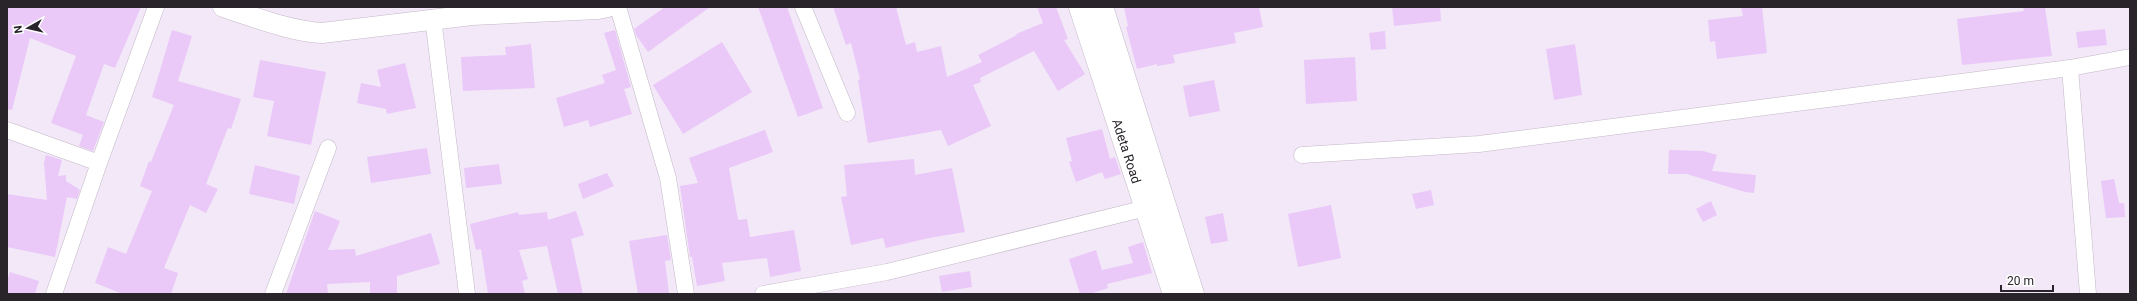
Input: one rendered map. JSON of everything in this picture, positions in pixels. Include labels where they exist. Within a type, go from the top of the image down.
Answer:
[{"type":"main road","name":"Adeta Road","points":[[1080,7],[1174,294]]},
{"type":"main road","name":"Adeta Road","points":[[1102,7],[1193,294]]},
{"type":"street","points":[[54,294],[99,163],[156,7]]},
{"type":"street","points":[[223,7],[308,32],[322,33],[373,28],[433,18],[598,9],[608,7]]},
{"type":"street","points":[[618,7],[668,178],[686,294]]},
{"type":"street","points":[[803,7],[847,113]]},
{"type":"street","points":[[433,18],[467,294]]},
{"type":"street","points":[[1302,155],[1479,144],[2070,68],[2130,57]]},
{"type":"street","points":[[2070,68],[2088,294]]},
{"type":"street","points":[[7,130],[99,163]]},
{"type":"street","points":[[273,294],[328,148]]},
{"type":"street","points":[[764,294],[887,272],[1146,208]]},
{"type":"building","points":[[7,7],[141,7],[115,68],[104,64],[86,115],[104,122],[93,151],[79,146],[83,135],[51,123],[76,56],[30,38],[12,110],[7,109]]},
{"type":"building","points":[[665,7],[710,7],[648,52],[636,35],[634,29]]},
{"type":"building","points":[[758,7],[787,7],[823,108],[798,117]]},
{"type":"building","points":[[833,7],[896,7],[906,45],[915,42],[917,52],[941,46],[947,77],[982,62],[978,55],[1017,35],[1016,34],[1043,23],[1037,7],[1056,7],[1068,39],[1064,40],[1085,74],[1058,91],[1034,51],[980,78],[981,82],[973,85],[991,126],[948,146],[941,130],[868,143],[858,80],[860,79],[851,43],[846,45]]},
{"type":"building","points":[[1124,7],[1259,7],[1263,27],[1234,33],[1236,43],[1173,55],[1175,63],[1157,66],[1157,64],[1137,69],[1126,27],[1128,26]]},
{"type":"building","points":[[1392,7],[1440,7],[1441,21],[1394,26]]},
{"type":"building","points":[[1741,7],[1762,7],[1767,53],[1717,59],[1715,41],[1710,42],[1708,20],[1743,16]]},
{"type":"building","points":[[2023,7],[2045,7],[2052,56],[1962,65],[1957,19],[2024,11]]},
{"type":"building","points":[[2105,29],[2107,45],[2078,48],[2076,32]]},
{"type":"building","points":[[172,30],[192,36],[178,81],[241,99],[231,129],[228,128],[206,184],[218,189],[206,213],[190,205],[164,268],[178,273],[171,294],[123,294],[95,283],[108,247],[126,254],[152,191],[140,186],[149,161],[151,162],[174,105],[152,97]]},
{"type":"building","points":[[615,30],[631,87],[624,89],[632,114],[590,127],[588,120],[564,127],[556,98],[605,83],[602,75],[616,70],[604,33]]},
{"type":"building","points":[[1385,31],[1386,49],[1371,50],[1369,33]]},
{"type":"building","points":[[722,42],[752,92],[683,134],[653,85]]},
{"type":"building","points":[[531,44],[535,88],[463,91],[461,57],[506,55],[505,47]]},
{"type":"building","points":[[1575,44],[1582,95],[1554,100],[1546,49]]},
{"type":"building","points":[[1355,57],[1357,101],[1306,104],[1304,60]]},
{"type":"building","points":[[260,60],[326,72],[311,145],[267,136],[274,101],[253,97]]},
{"type":"building","points":[[405,63],[416,108],[387,114],[386,109],[357,103],[361,83],[381,87],[377,70]]},
{"type":"building","points":[[1214,80],[1220,111],[1189,117],[1183,86]]},
{"type":"building","points":[[1102,129],[1110,159],[1115,157],[1121,174],[1105,179],[1102,172],[1076,182],[1069,162],[1072,161],[1066,138]]},
{"type":"building","points":[[765,130],[773,152],[729,168],[738,220],[747,219],[750,237],[794,230],[801,271],[770,277],[767,258],[722,263],[725,281],[697,286],[692,257],[690,257],[680,186],[698,183],[689,158]]},
{"type":"building","points":[[427,148],[431,174],[371,183],[367,157]]},
{"type":"building","points":[[1669,150],[1703,151],[1717,155],[1712,171],[1756,175],[1754,193],[1745,192],[1687,174],[1668,174]]},
{"type":"building","points":[[46,155],[62,160],[58,176],[66,175],[66,181],[80,190],[77,199],[67,197],[55,257],[7,247],[7,194],[47,200],[44,163]]},
{"type":"building","points":[[914,159],[915,175],[952,168],[965,232],[929,238],[886,248],[883,238],[851,245],[841,197],[847,196],[844,165]]},
{"type":"building","points":[[499,164],[502,184],[466,188],[464,168]]},
{"type":"building","points":[[255,165],[300,176],[294,204],[249,194]]},
{"type":"building","points":[[607,173],[614,186],[583,199],[578,184]]},
{"type":"building","points":[[2114,179],[2119,203],[2124,203],[2125,217],[2106,218],[2101,181]]},
{"type":"building","points":[[1431,190],[1434,205],[1416,209],[1412,194]]},
{"type":"building","points":[[1711,201],[1717,215],[1703,222],[1696,209]]},
{"type":"building","points":[[1331,205],[1341,258],[1298,267],[1288,214]]},
{"type":"building","points":[[315,211],[340,221],[328,250],[355,249],[356,256],[431,233],[440,264],[397,276],[397,294],[370,294],[370,282],[327,284],[328,294],[286,294]]},
{"type":"building","points":[[576,211],[584,235],[571,239],[583,294],[558,294],[547,246],[519,250],[528,279],[522,281],[525,294],[488,294],[481,249],[476,250],[470,224],[518,212],[519,215],[547,212],[548,220]]},
{"type":"building","points":[[1223,213],[1228,241],[1211,244],[1205,217]]},
{"type":"building","points":[[667,235],[671,260],[665,261],[669,294],[638,294],[629,241]]},
{"type":"building","points":[[1143,242],[1152,273],[1107,284],[1108,288],[1090,294],[1080,294],[1069,259],[1096,250],[1102,270],[1133,263],[1128,247]]},
{"type":"building","points":[[970,271],[972,287],[942,292],[939,276]]},
{"type":"building","points":[[10,272],[39,281],[35,294],[7,294],[7,280]]}]
